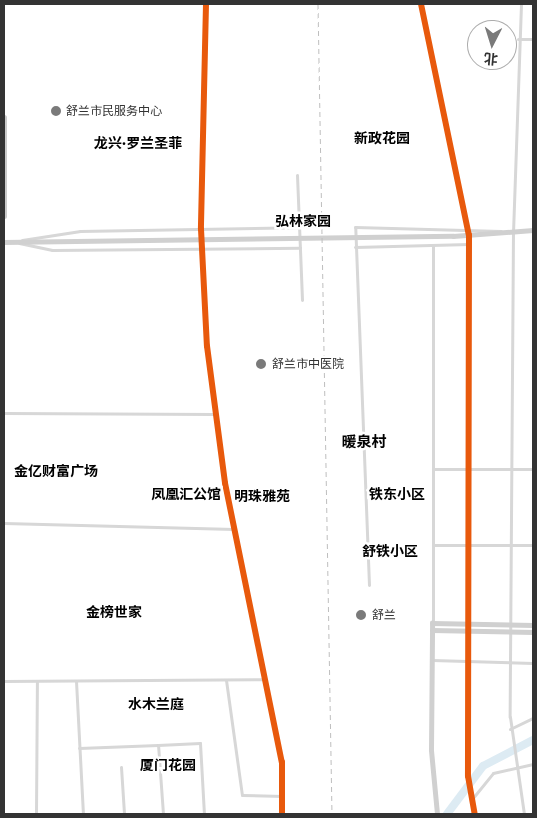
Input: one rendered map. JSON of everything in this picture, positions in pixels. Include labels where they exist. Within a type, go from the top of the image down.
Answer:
[{"type":"main road","points":[[4,117],[4,216]]},
{"type":"main road","points":[[4,242],[469,235],[533,230]]},
{"type":"main road","points":[[437,814],[431,750],[432,623],[533,625]]},
{"type":"main road","points":[[432,630],[533,632]]},
{"type":"street","points":[[206,4],[201,249],[214,414],[263,679],[282,762],[282,814]]},
{"type":"street","points":[[421,4],[469,235],[471,469],[468,776],[475,814]]},
{"type":"street","points":[[521,4],[518,39],[512,232],[510,729],[520,767],[524,814]]},
{"type":"street","points":[[518,39],[533,39]]},
{"type":"street","points":[[297,175],[302,300]]},
{"type":"street","points":[[11,242],[80,230],[299,227]]},
{"type":"street","points":[[369,585],[355,227],[468,227],[512,232]]},
{"type":"street","points":[[11,242],[52,250],[300,248]]},
{"type":"street","points":[[355,247],[469,244]]},
{"type":"street","points":[[432,623],[433,246]]},
{"type":"street","points":[[4,413],[214,414]]},
{"type":"street","points":[[433,468],[533,469]]},
{"type":"street","points":[[4,524],[234,529]]},
{"type":"street","points":[[433,545],[533,545]]},
{"type":"street","points":[[432,660],[533,663]]},
{"type":"street","points":[[4,681],[263,679]]},
{"type":"street","points":[[226,680],[242,795],[283,796]]},
{"type":"street","points":[[76,681],[83,814]]},
{"type":"street","points":[[36,814],[37,682]]},
{"type":"street","points":[[510,729],[533,718]]},
{"type":"street","points":[[79,748],[200,743],[204,814]]},
{"type":"street","points":[[158,745],[163,814]]},
{"type":"street","points":[[472,798],[493,773],[533,764]]},
{"type":"street","points":[[121,767],[124,814]]},
{"type":"waterway","points":[[447,814],[483,766],[533,740]]},
{"type":"railway","points":[[318,4],[332,814]]},
{"type":"cycle path","points":[[206,4],[201,229],[207,346],[225,483],[282,762],[282,814]]},
{"type":"cycle path","points":[[421,4],[469,235],[468,776],[475,814]]},
{"type":"place","name":"舒兰市民服务中心","points":[[56,111]]},
{"type":"place","name":"舒兰市中医院","points":[[261,364]]},
{"type":"place","name":"舒兰","points":[[361,615]]},
{"type":"district","name":"新政花园","points":[[382,138]]},
{"type":"district","name":"龙兴·罗兰圣菲","points":[[138,143]]},
{"type":"district","name":"弘林家园","points":[[303,221]]},
{"type":"district","name":"暖泉村","points":[[364,442]]},
{"type":"district","name":"金亿财富广场","points":[[56,471]]},
{"type":"district","name":"凤凰汇公馆","points":[[186,494]]},
{"type":"district","name":"铁东小区","points":[[397,494]]},
{"type":"district","name":"明珠雅苑","points":[[262,496]]},
{"type":"district","name":"舒铁小区","points":[[390,551]]},
{"type":"district","name":"金榜世家","points":[[114,612]]},
{"type":"district","name":"水木兰庭","points":[[156,704]]},
{"type":"district","name":"厦门花园","points":[[168,765]]}]
